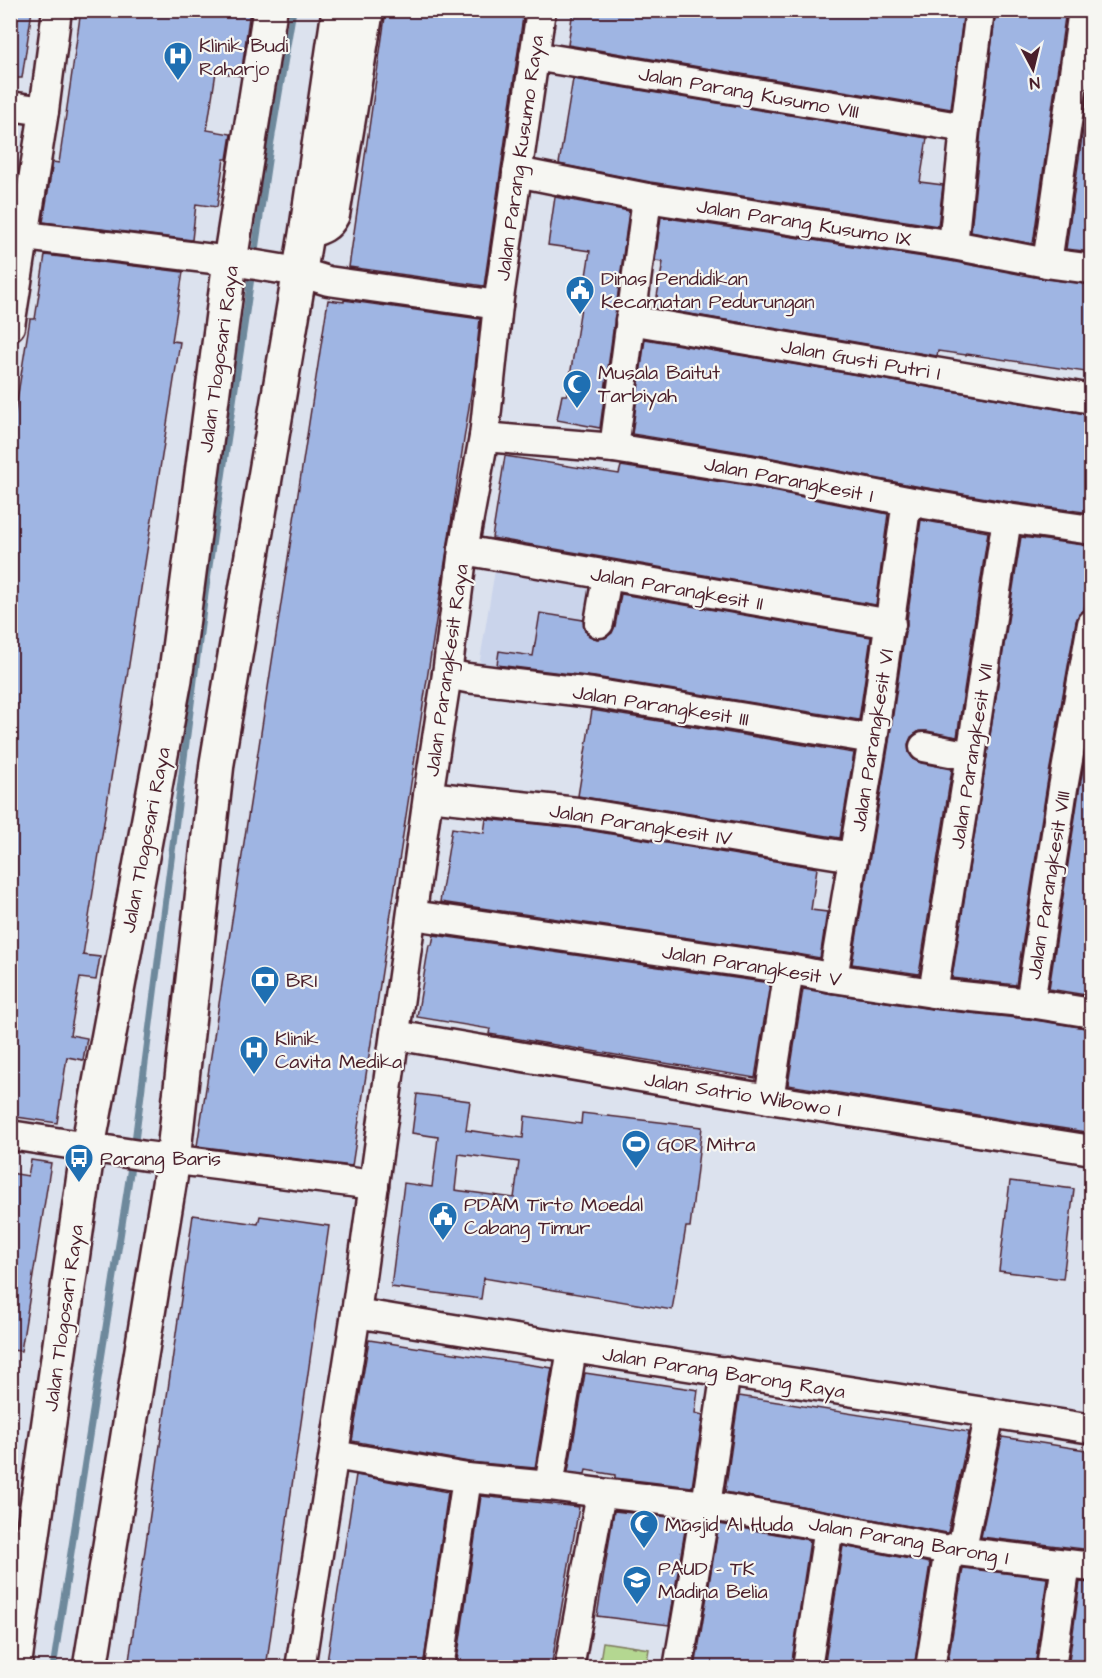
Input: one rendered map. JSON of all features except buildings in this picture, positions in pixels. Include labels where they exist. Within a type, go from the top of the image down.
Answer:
[{"type":"street","points":[[10,326],[44,111],[57,10]]},
{"type":"street","name":"Jalan Tlogosari Raya","points":[[14,1668],[94,1148],[175,680],[270,10]]},
{"type":"street","points":[[90,1668],[159,1158],[217,763],[296,272],[306,234],[339,10]]},
{"type":"street","points":[[306,234],[330,224],[335,215],[369,10]]},
{"type":"street","name":"Jalan Parang Kusumo Raya","points":[[498,305],[541,10]]},
{"type":"street","points":[[953,245],[980,10]]},
{"type":"street","points":[[1047,263],[1083,10]]},
{"type":"street","name":"Jalan Parang Kusumo VIII","points":[[534,56],[965,128]]},
{"type":"street","points":[[10,106],[44,111]]},
{"type":"street","name":"Jalan Parang Kusumo IX","points":[[517,172],[647,198],[1092,269]]},
{"type":"street","points":[[614,448],[647,198]]},
{"type":"street","points":[[24,236],[234,262],[296,272],[328,281],[498,305]]},
{"type":"street","name":"Jalan Parangkesit Raya","points":[[395,1035],[463,550],[484,437],[498,305]]},
{"type":"street","name":"Jalan Gusti Putri I","points":[[630,320],[1092,399]]},
{"type":"street","name":"Jalan Parangkesit I","points":[[484,437],[614,448],[750,470],[907,501],[1092,530]]},
{"type":"street","name":"Jalan Parangkesit VI","points":[[833,978],[891,624],[907,501]]},
{"type":"street","name":"Jalan Parangkesit VII","points":[[933,993],[1007,518]]},
{"type":"street","name":"Jalan Parangkesit II","points":[[463,550],[891,624]]},
{"type":"street","points":[[599,623],[607,576]]},
{"type":"street","name":"Jalan Parangkesit VIII","points":[[1030,1003],[1063,788],[1092,624]]},
{"type":"street","name":"Jalan Parangkesit III","points":[[447,674],[592,693],[873,739]]},
{"type":"street","points":[[924,747],[971,756]]},
{"type":"street","name":"Jalan Parangkesit IV","points":[[428,796],[577,812],[853,857]]},
{"type":"street","name":"Jalan Parangkesit V","points":[[412,915],[789,969],[933,993],[1030,1003],[1092,1013]]},
{"type":"street","points":[[769,1099],[789,969]]},
{"type":"street","points":[[300,1668],[356,1313],[395,1035]]},
{"type":"street","name":"Jalan Satrio Wibowo I","points":[[395,1035],[769,1099],[1092,1150]]},
{"type":"street","points":[[10,1135],[159,1158],[374,1185]]},
{"type":"street","name":"Jalan Parang Barong Raya","points":[[356,1313],[572,1349],[1092,1429]]},
{"type":"street","points":[[549,1486],[572,1349]]},
{"type":"street","points":[[678,1668],[726,1371]]},
{"type":"street","points":[[930,1668],[949,1550],[963,1544],[990,1413]]},
{"type":"street","name":"Jalan Parang Barong I","points":[[334,1455],[467,1478],[706,1505],[949,1550],[1079,1566]]},
{"type":"street","points":[[440,1668],[467,1478]]},
{"type":"street","points":[[568,1668],[601,1493]]},
{"type":"street","points":[[807,1668],[829,1527]]},
{"type":"street","points":[[1051,1668],[1079,1566]]},
{"type":"shaded area","points":[[11,158],[31,162],[11,290]]},
{"type":"shaded area","points":[[496,564],[601,581],[583,689],[478,672]]},
{"type":"green space","points":[[603,1642],[649,1649],[646,1667],[599,1667]]},
{"type":"waterway","points":[[254,257],[293,10]]},
{"type":"waterway","points":[[134,1149],[205,594],[252,271]]},
{"type":"waterway","points":[[53,1668],[132,1160]]},
{"type":"place","name":"Klinik Budi Raharjo","points":[[178,82]]},
{"type":"place","name":"Dinas Pendidikan Kecamatan Pedurungan","points":[[580,316]]},
{"type":"place","name":"Musala Baitut Tarbiyah","points":[[577,410]]},
{"type":"place","name":"BRI","points":[[265,1006]]},
{"type":"place","name":"Klinik Cavita Medika","points":[[254,1076]]},
{"type":"place","name":"GOR Mitra","points":[[636,1170]]},
{"type":"place","name":"Parang Baris","points":[[79,1184]]},
{"type":"place","name":"PDAM Tirto Moedal Cabang Timur","points":[[443,1242]]},
{"type":"place","name":"Masjid Al Huda","points":[[644,1550]]},
{"type":"place","name":"PAUD - TK Madina Belia","points":[[637,1606]]}]
